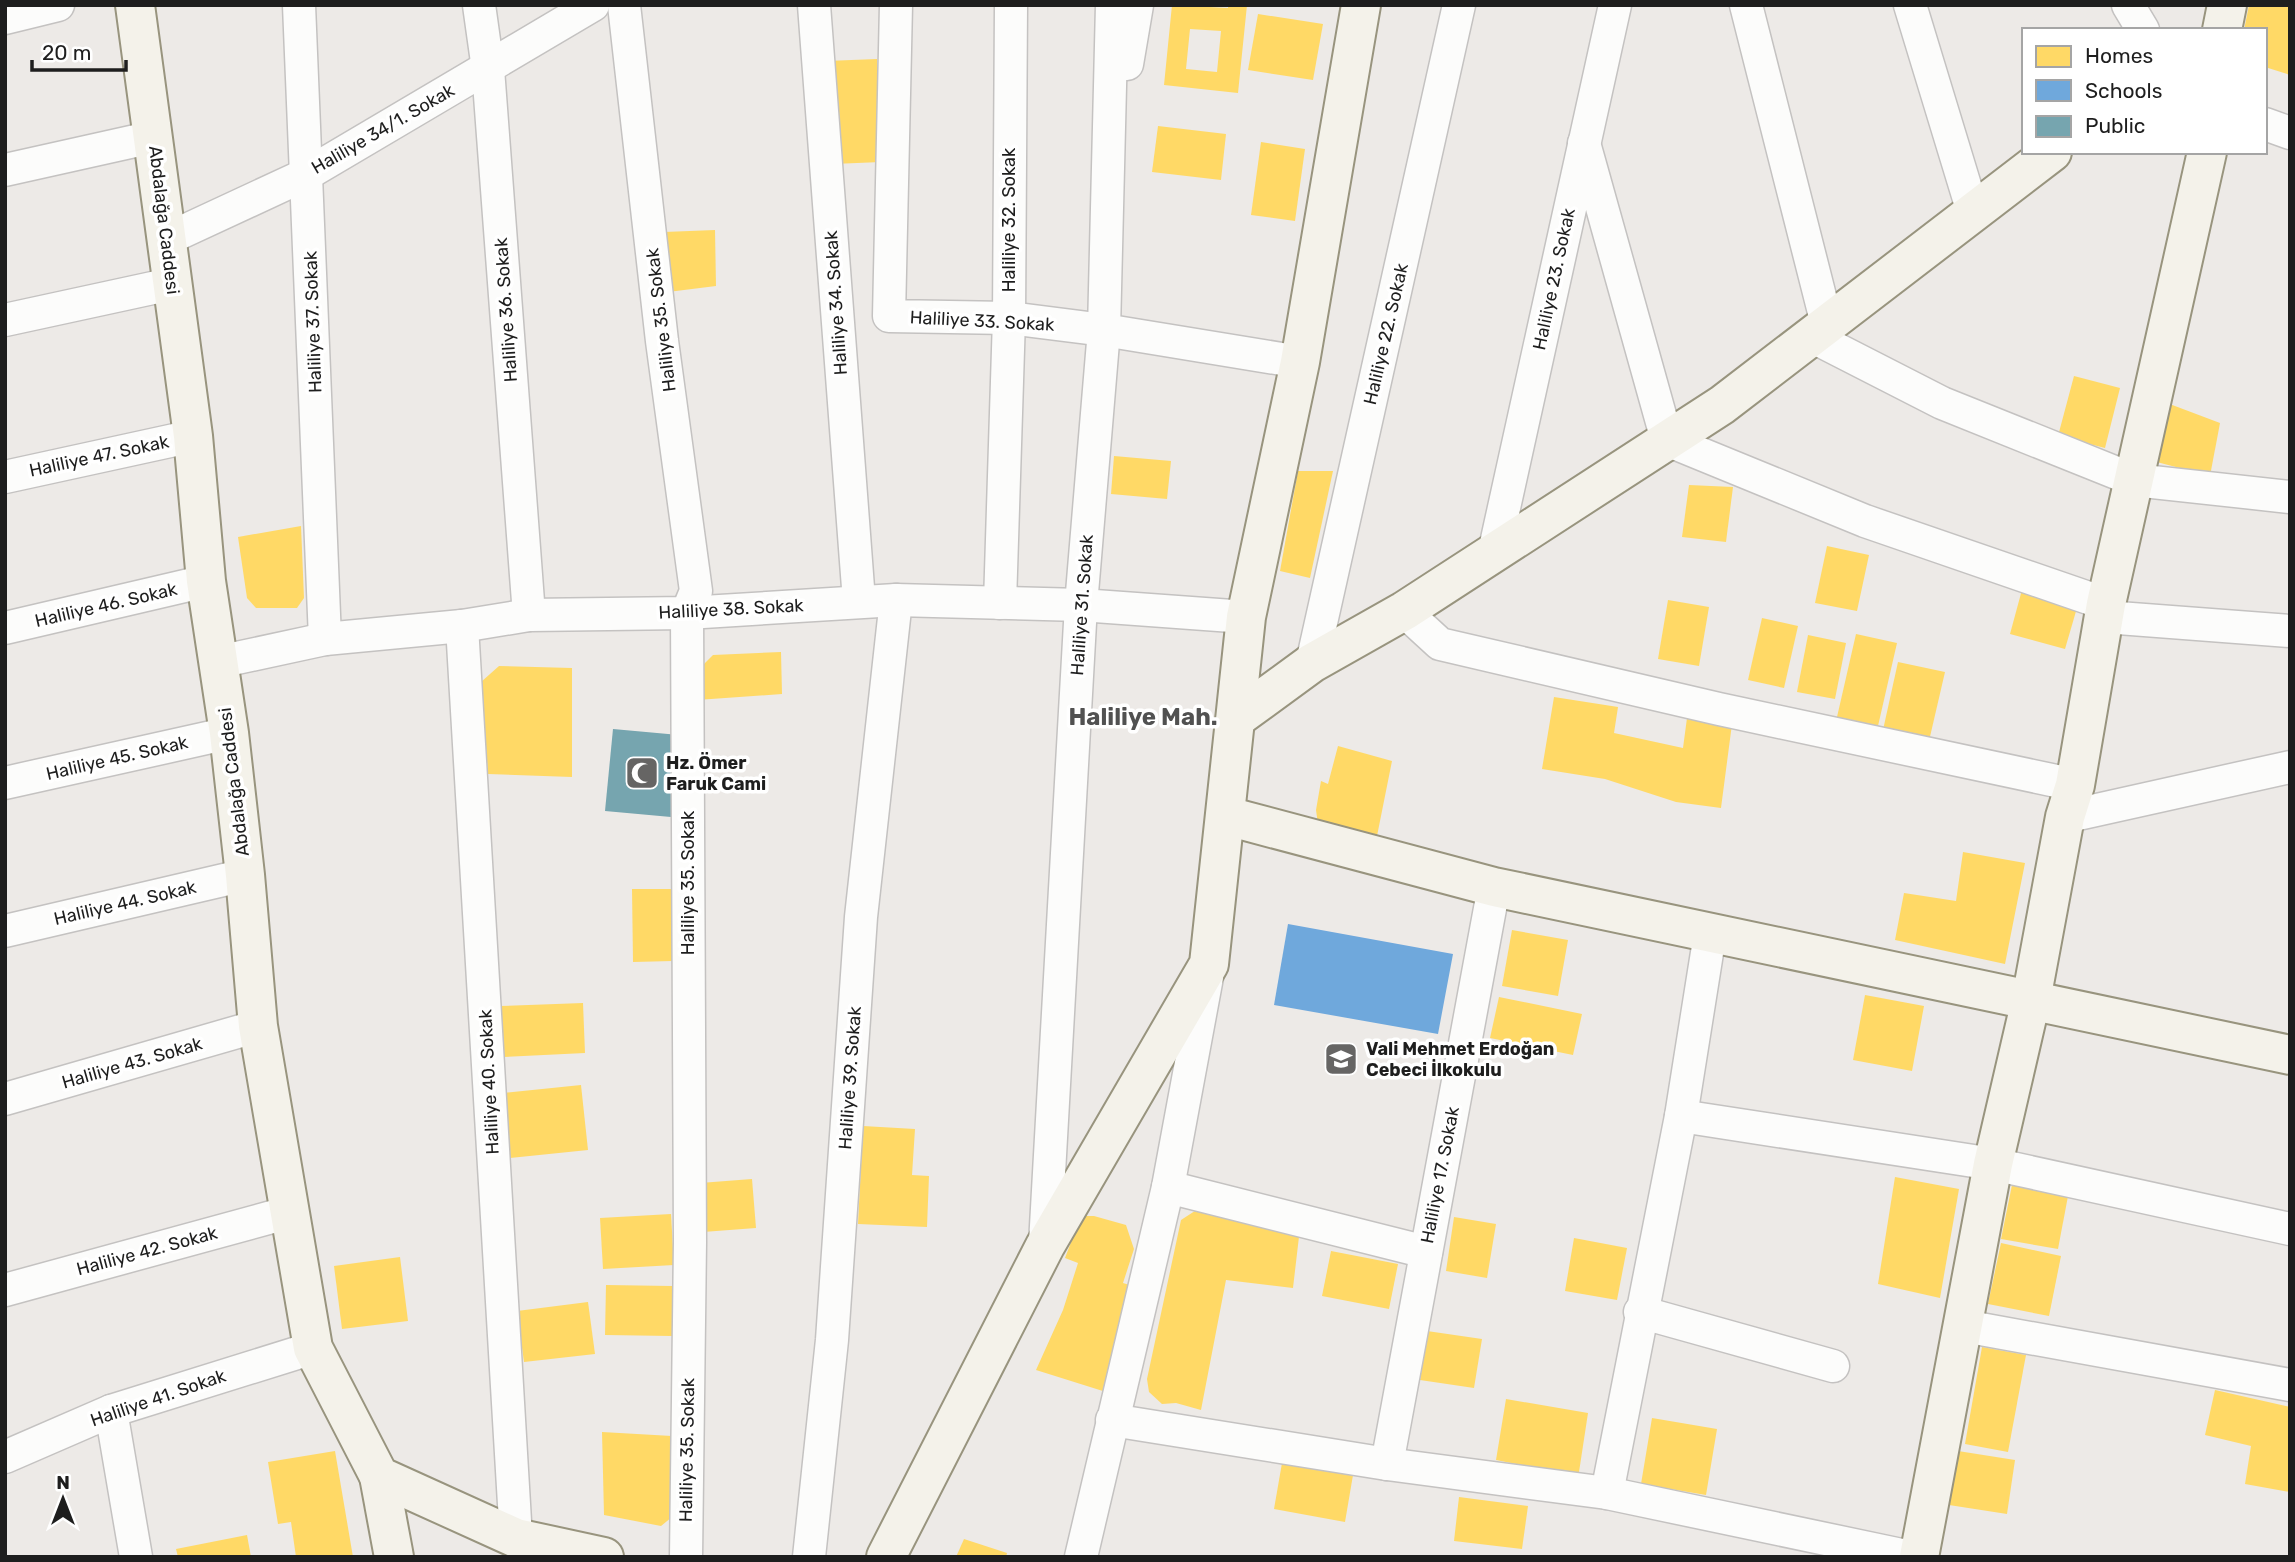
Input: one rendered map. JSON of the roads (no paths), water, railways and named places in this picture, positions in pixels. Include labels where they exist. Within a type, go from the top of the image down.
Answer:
[{"type":"street","points":[[5,18],[58,5]]},
{"type":"street","name":"Abdalağa Caddesi","points":[[135,5],[193,436],[206,582],[229,733],[258,1027],[313,1348],[379,1476],[394,1557]]},
{"type":"street","name":"Haliliye 37. Sokak","points":[[299,5],[325,639]]},
{"type":"street","name":"Haliliye 36. Sokak","points":[[479,5],[488,69],[528,615]]},
{"type":"street","name":"Haliliye 34/1. Sokak","points":[[167,239],[307,174],[593,5]]},
{"type":"street","name":"Haliliye 35. Sokak","points":[[624,5],[662,341],[696,591],[687,613],[690,1242],[686,1557]]},
{"type":"street","name":"Haliliye 34. Sokak","points":[[814,5],[859,601]]},
{"type":"street","name":"Haliliye 33. Sokak","points":[[896,5],[888,316],[1009,318],[1104,330],[1300,362]]},
{"type":"street","name":"Haliliye 32. Sokak","points":[[1000,603],[1009,318],[1011,5]]},
{"type":"street","name":"Haliliye 31. Sokak","points":[[1045,1246],[1081,605],[1104,330],[1112,5]]},
{"type":"street","points":[[1108,173],[1137,5]]},
{"type":"street","points":[[1080,1557],[1168,1186],[1209,964],[1247,617],[1300,362],[1361,5]]},
{"type":"street","name":"Haliliye 22. Sokak","points":[[1312,663],[1459,5]]},
{"type":"street","name":"Haliliye 23. Sokak","points":[[1494,553],[1615,5]]},
{"type":"street","points":[[1746,5],[1819,330],[1942,404],[2134,480],[2290,497]]},
{"type":"street","points":[[1910,5],[1973,212]]},
{"type":"street","points":[[2128,5],[2142,28]]},
{"type":"street","points":[[2222,28],[2227,5]]},
{"type":"street","points":[[2267,125],[2290,133]]},
{"type":"street","points":[[5,170],[153,137]]},
{"type":"street","points":[[1584,143],[1667,440]]},
{"type":"street","points":[[1238,717],[1312,663],[1404,611],[1722,405],[2049,154]]},
{"type":"street","points":[[1919,1557],[1993,1164],[2031,1000],[2105,611],[2207,154]]},
{"type":"street","points":[[5,320],[171,284]]},
{"type":"street","points":[[838,318],[888,316]]},
{"type":"street","name":"Haliliye 47. Sokak","points":[[5,477],[193,436]]},
{"type":"street","points":[[1667,440],[1865,521],[2105,611],[2290,631]]},
{"type":"street","name":"Haliliye 46. Sokak","points":[[5,628],[206,582]]},
{"type":"street","name":"Haliliye 38. Sokak","points":[[218,662],[325,639],[462,626],[528,615],[687,613],[897,600],[1081,605],[1247,617]]},
{"type":"street","name":"Haliliye 39. Sokak","points":[[809,1557],[832,1340],[861,918],[897,600]]},
{"type":"street","points":[[1404,611],[1440,644],[1719,709],[2070,801],[2290,767]]},
{"type":"street","name":"Haliliye 40. Sokak","points":[[462,626],[516,1538]]},
{"type":"street","name":"Haliliye 45. Sokak","points":[[5,783],[229,733]]},
{"type":"street","points":[[1227,816],[1494,887],[2290,1055]]},
{"type":"street","name":"Haliliye 44. Sokak","points":[[5,931],[245,875]]},
{"type":"street","name":"Haliliye 17. Sokak","points":[[1387,1464],[1494,887]]},
{"type":"street","points":[[1607,1493],[1640,1312],[1681,1116],[1710,934]]},
{"type":"street","points":[[886,1557],[1045,1246],[1209,964]]},
{"type":"street","name":"Haliliye 43. Sokak","points":[[5,1099],[258,1027]]},
{"type":"street","points":[[1681,1116],[1993,1164],[2290,1229]]},
{"type":"street","points":[[1168,1186],[1426,1252]]},
{"type":"street","name":"Haliliye 42. Sokak","points":[[5,1290],[290,1212]]},
{"type":"street","points":[[1640,1312],[1833,1366]]},
{"type":"street","points":[[1964,1326],[2290,1385]]},
{"type":"street","name":"Haliliye 41. Sokak","points":[[5,1457],[111,1411],[313,1348]]},
{"type":"street","points":[[111,1411],[136,1557]]},
{"type":"street","points":[[1112,1420],[1387,1464],[1607,1493],[1911,1557]]},
{"type":"street","points":[[379,1476],[516,1538],[604,1557]]},
{"type":"place","name":"Hz. Ömer Faruk Cami","points":[[642,773]]},
{"type":"place","name":"Vali Mehmet Erdoğan Cebeci İlkokulu","points":[[1341,1059]]},
{"type":"district","name":"Haliliye Mah.","points":[[1143,717]]}]
